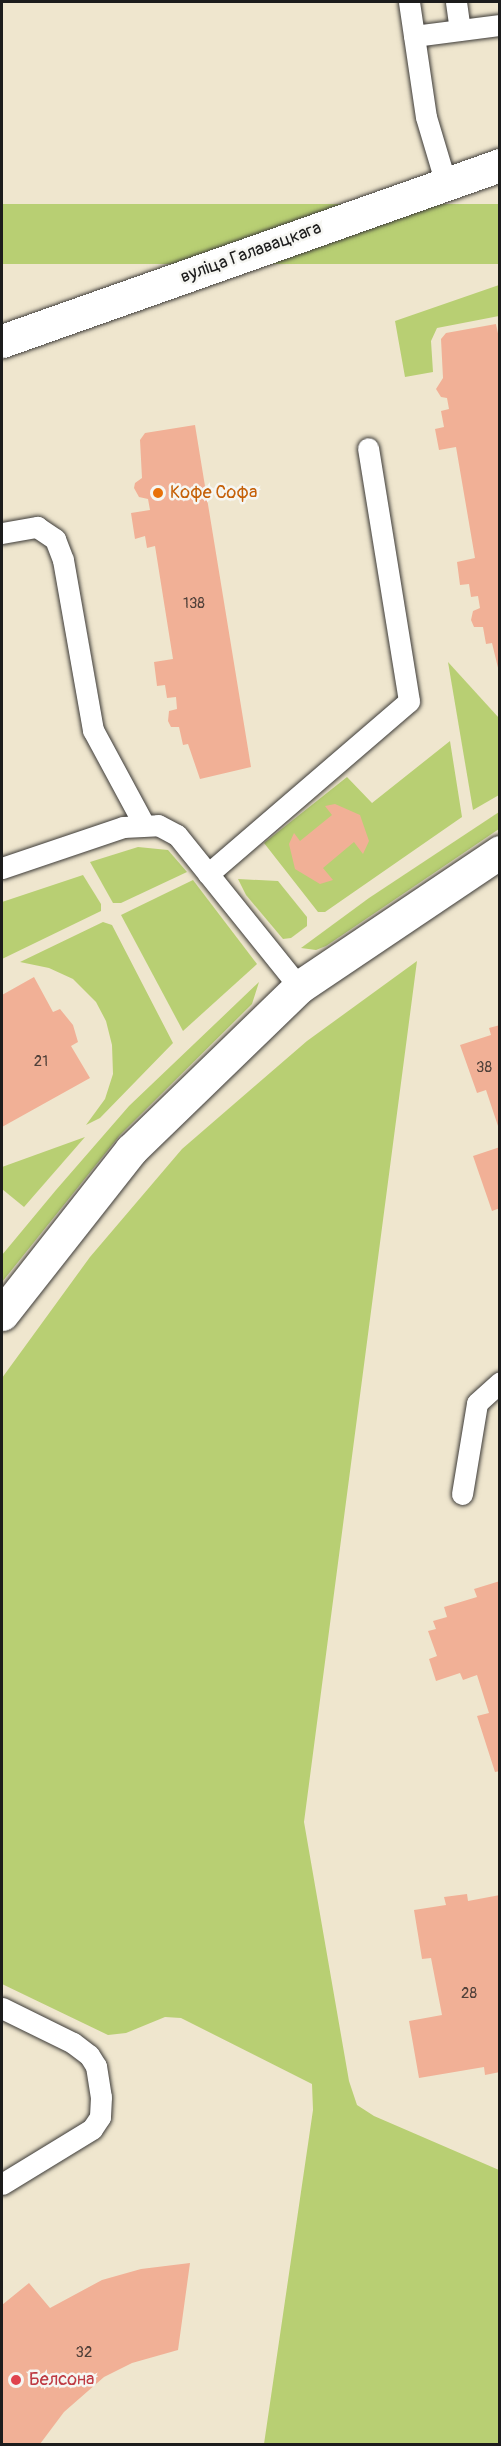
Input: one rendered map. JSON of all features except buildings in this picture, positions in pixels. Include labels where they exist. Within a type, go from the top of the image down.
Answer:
[{"type":"street","name":"вуліца Галавацкага","points":[[2,341],[500,165]]},
{"type":"street","points":[[2,1314],[131,1150],[299,987],[500,852]]},
{"type":"lane","points":[[409,2],[426,117],[446,184]]},
{"type":"lane","points":[[456,2],[460,30]]},
{"type":"lane","points":[[414,36],[500,25]]},
{"type":"lane","points":[[208,874],[408,701],[368,448]]},
{"type":"lane","points":[[2,533],[37,527],[56,540],[63,560],[93,730],[143,823]]},
{"type":"lane","points":[[2,868],[143,823],[158,825],[177,835],[299,987]]},
{"type":"lane","points":[[462,1494],[477,1403],[500,1382]]},
{"type":"lane","points":[[2,2008],[73,2043],[89,2055],[96,2066],[101,2097],[100,2117],[93,2129],[2,2184]]},
{"type":"green space","points":[[2,204],[499,204],[499,264],[2,264]]},
{"type":"green space","points":[[499,285],[499,316],[437,328],[431,341],[433,372],[405,377],[395,321]]},
{"type":"green space","points":[[448,662],[499,718],[499,795],[473,810]]},
{"type":"green space","points":[[450,741],[462,817],[325,912],[318,912],[264,843],[347,777],[372,803]]},
{"type":"green space","points":[[499,812],[499,829],[326,946],[316,950],[301,948],[369,898]]},
{"type":"green space","points":[[138,847],[168,850],[187,872],[121,903],[113,903],[90,862]]},
{"type":"green space","points":[[83,875],[101,904],[101,911],[2,959],[2,902]]},
{"type":"green space","points":[[238,879],[278,881],[307,917],[307,926],[291,938],[283,939],[246,895]]},
{"type":"green space","points":[[193,880],[257,964],[183,1031],[121,915]]},
{"type":"green space","points":[[103,922],[112,925],[173,1043],[100,1118],[86,1125],[105,1099],[113,1074],[112,1045],[106,1021],[96,1002],[73,979],[49,968],[20,962]]},
{"type":"green space","points":[[417,961],[304,1822],[349,2081],[357,2105],[374,2116],[499,2170],[499,2444],[264,2444],[313,2110],[312,2084],[181,2018],[165,2017],[126,2033],[108,2035],[2,1984],[2,1378],[90,1257],[182,1149],[307,1041]]},
{"type":"green space","points":[[259,982],[252,1004],[120,1135],[2,1282],[2,1255],[56,1190],[129,1106]]},
{"type":"green space","points":[[85,1137],[24,1207],[2,1189],[2,1167]]},
{"type":"place","name":"Кофе Софа","points":[[158,493]]},
{"type":"place","name":"Белсона","points":[[16,2380]]}]
